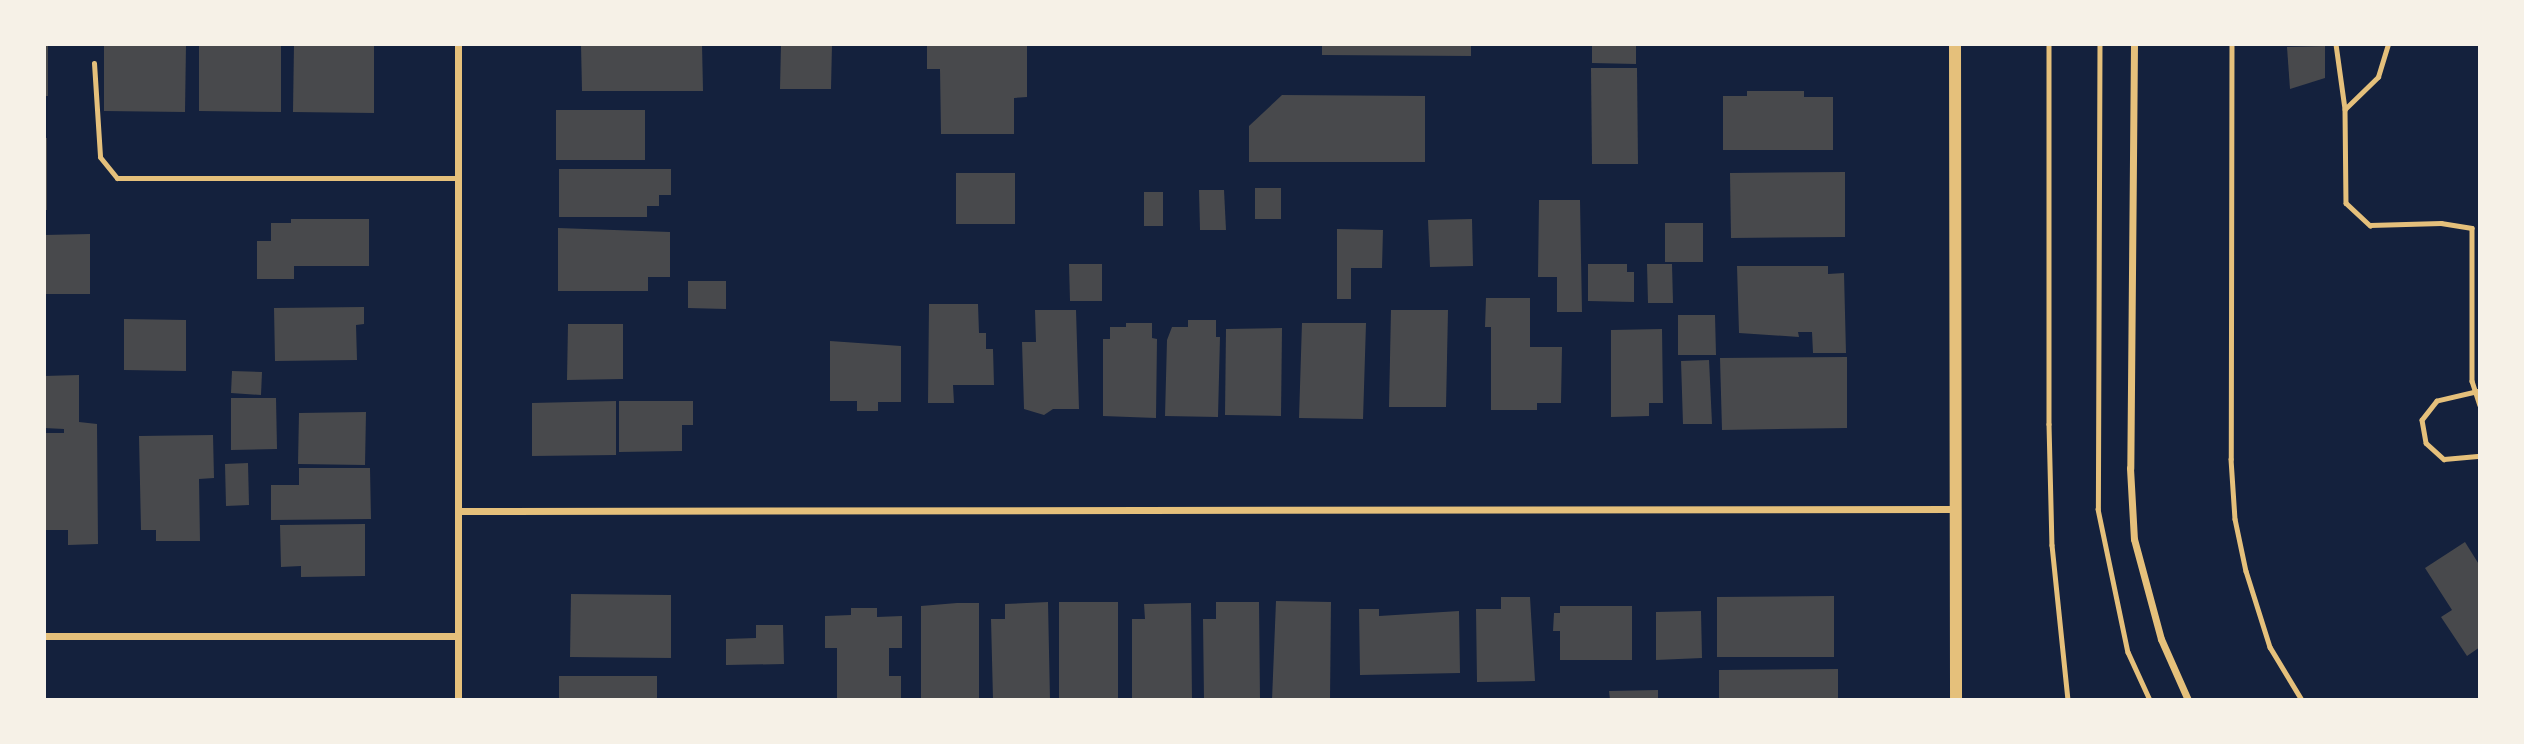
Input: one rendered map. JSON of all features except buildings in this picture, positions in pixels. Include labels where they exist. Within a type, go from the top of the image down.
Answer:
[{"type":"street","points":[[458,44],[458,700]]},
{"type":"street","points":[[1955,44],[1956,700]]},
{"type":"street","points":[[2134,44],[2130,467],[2134,539],[2161,639],[2188,700]]},
{"type":"street","points":[[458,511],[1956,509]]},
{"type":"street","points":[[44,636],[458,636]]},
{"type":"lane","points":[[94,63],[100,157],[117,177],[458,177]]},
{"type":"path","points":[[2049,44],[2049,451],[2052,545],[2068,700]]},
{"type":"path","points":[[2232,44],[2231,459],[2235,519],[2246,571],[2270,647],[2302,700]]},
{"type":"path","points":[[2336,44],[2344,109],[2346,203],[2370,225],[2441,223],[2472,228],[2474,328],[2480,405]]},
{"type":"path","points":[[2344,109],[2378,77],[2388,44]]},
{"type":"path","points":[[2474,328],[2480,326]]},
{"type":"path","points":[[2478,392],[2437,401],[2425,413],[2422,429],[2426,443],[2444,459],[2480,456]]}]
